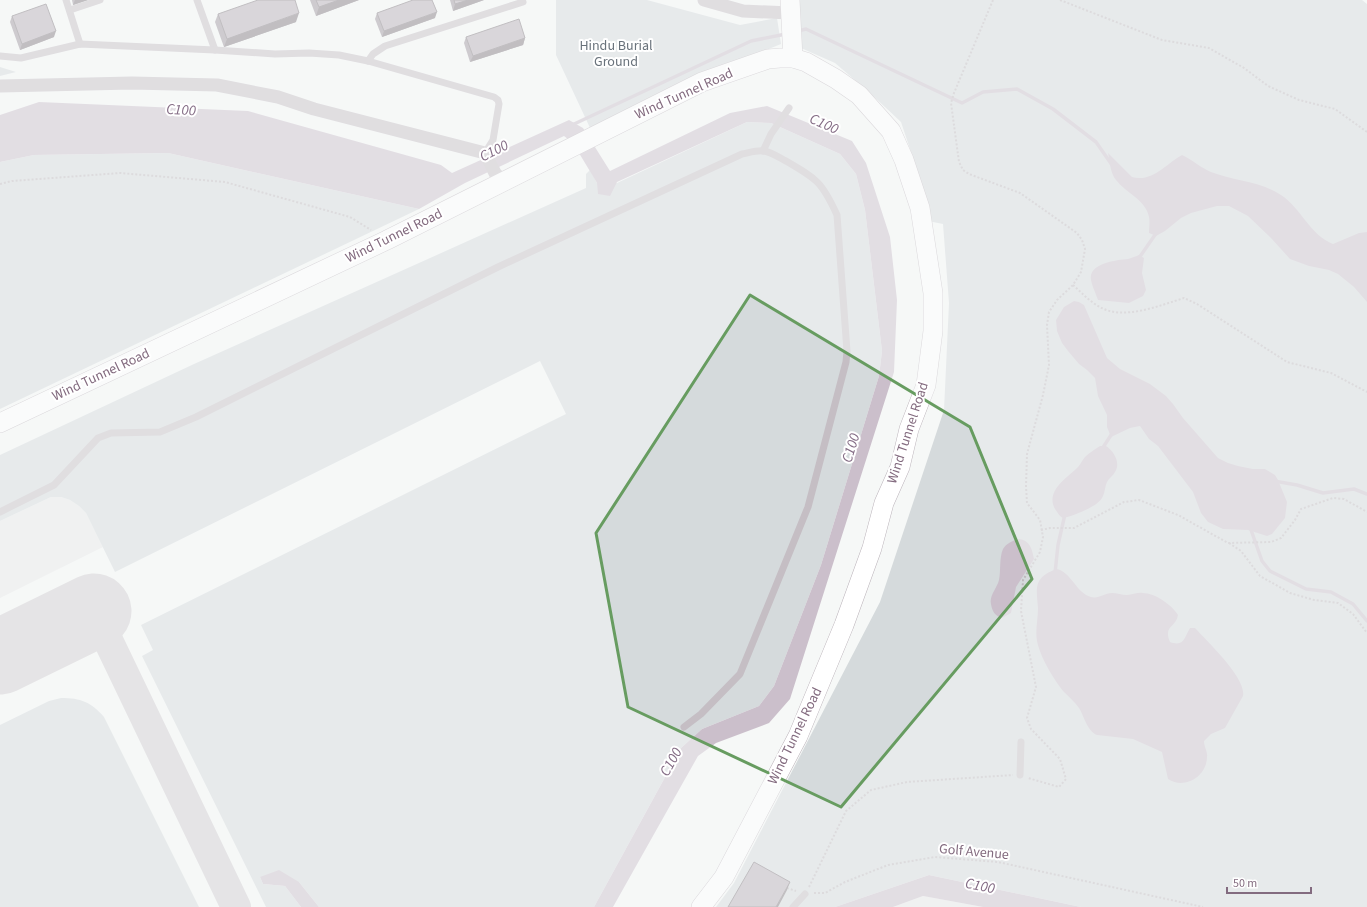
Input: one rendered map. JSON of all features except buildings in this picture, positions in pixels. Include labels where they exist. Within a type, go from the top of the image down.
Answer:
[{"type":"street","points":[[704,0],[743,11],[790,19],[794,58]]},
{"type":"street","name":"Wind Tunnel Road","points":[[0,423],[388,240],[500,177],[570,149],[702,82],[768,59],[794,58],[806,62],[860,95],[891,131],[904,160],[920,208],[933,293],[932,331],[926,385],[909,428],[900,467],[884,503],[872,548],[828,667],[798,736],[724,877],[701,907]]},
{"type":"street","points":[[0,86],[132,83],[217,85],[278,98],[486,154],[500,177]]},
{"type":"lane","points":[[66,0],[80,44]]},
{"type":"lane","points":[[70,10],[100,0]]},
{"type":"lane","points":[[197,0],[215,50]]},
{"type":"lane","points":[[368,61],[373,54],[385,46],[523,2]]},
{"type":"lane","points":[[0,56],[21,58],[80,44],[275,54],[310,53],[339,55],[368,61],[494,97],[498,100],[499,104],[493,140],[486,154]]},
{"type":"lane","points":[[764,151],[771,134],[789,108]]},
{"type":"lane","points":[[0,512],[54,485],[98,438],[111,433],[160,432],[196,417],[498,267],[742,154],[764,151],[812,176],[828,195],[837,215],[847,351],[846,362],[808,507],[740,674],[701,714],[684,727]]},
{"type":"lane","points":[[1020,775],[1021,742]]},
{"type":"lane","points":[[793,907],[805,894]]},
{"type":"path","points":[[805,894],[846,811],[871,790],[907,782],[1020,775],[1059,787],[1066,780],[1060,759],[1031,729],[1027,718],[1036,687],[1021,611],[1023,580],[1040,552],[1043,537],[1040,520],[1027,503],[1026,486],[1027,454],[1043,395],[1049,365],[1047,325],[1049,312],[1057,300],[1073,286],[1082,272],[1085,249],[1082,240],[1077,233],[1020,193],[969,174],[963,170],[958,154],[951,103],[993,0]]},
{"type":"path","points":[[1060,0],[1162,40],[1209,48],[1244,68],[1268,86],[1299,100],[1335,109],[1367,132]]},
{"type":"path","points":[[0,184],[12,181],[120,173],[225,182],[350,218],[388,240]]},
{"type":"path","points":[[1073,286],[1100,308],[1116,313],[1144,311],[1184,298],[1197,304],[1287,362],[1331,373],[1367,392]]},
{"type":"path","points":[[1228,543],[1271,542],[1281,538],[1295,520],[1301,509],[1333,498],[1344,499],[1367,512]]},
{"type":"path","points":[[1041,530],[1050,528],[1074,528],[1124,502],[1139,500],[1178,515],[1241,551],[1260,576],[1290,593],[1314,600],[1338,603],[1353,614],[1367,633]]},
{"type":"path","name":"Golf Avenue","points":[[784,887],[805,894],[825,893],[845,882],[888,865],[935,857],[998,862],[1203,907]]},
{"type":"highlighted area","points":[[750,295],[970,427],[1032,579],[841,807],[628,707],[596,533]]},
{"type":"shaded area","points":[[51,497],[61,497],[70,500],[79,506],[86,513],[103,547],[0,598],[0,521]]},
{"type":"shaded area","points":[[923,896],[983,907],[893,907]]},
{"type":"green space","name":"Hindu Burial Ground","points":[[556,0],[647,0],[740,25],[777,18],[781,44],[643,101],[591,130],[556,55]]},
{"type":"green space","points":[[798,0],[1362,0],[1367,4],[1367,907],[1081,907],[929,875],[835,907],[716,907],[734,883],[880,602],[944,410],[949,303],[943,224],[928,221],[926,197],[901,122],[835,63],[801,48]]},
{"type":"green space","points":[[0,67],[16,72],[0,76]]},
{"type":"green space","points":[[747,122],[771,123],[840,154],[856,174],[865,210],[882,351],[879,376],[821,565],[774,686],[759,706],[702,729],[681,748],[594,907],[319,907],[299,882],[260,877],[263,884],[285,886],[301,907],[266,907],[142,656],[153,650],[141,625],[566,414],[540,361],[115,572],[86,513],[70,500],[61,497],[51,497],[0,521],[0,455],[194,364],[586,188],[586,174],[590,170],[597,183],[617,183]]},
{"type":"green space","points":[[168,153],[419,209],[0,409],[0,162],[34,155]]},
{"type":"green space","points":[[61,698],[80,700],[90,704],[104,717],[199,907],[0,907],[0,725],[49,701]]},
{"type":"water","name":"C100","points":[[39,102],[248,111],[441,165],[452,173],[569,120],[583,128],[610,171],[730,113],[767,106],[852,141],[866,163],[890,237],[897,300],[894,372],[790,699],[769,723],[716,743],[698,756],[613,907],[594,907],[681,748],[702,729],[759,706],[774,686],[821,565],[879,376],[882,351],[865,210],[856,174],[840,154],[771,123],[747,122],[617,182],[610,196],[598,194],[597,183],[573,143],[564,136],[465,183],[419,209],[168,153],[34,155],[0,162],[0,115]]},
{"type":"water","points":[[1108,153],[1132,177],[1139,178],[1153,175],[1182,155],[1211,172],[1273,190],[1288,200],[1318,234],[1333,244],[1359,233],[1367,232],[1367,302],[1354,287],[1338,274],[1290,259],[1248,216],[1229,206],[1217,206],[1191,213],[1181,218],[1165,231],[1156,236],[1149,233],[1149,219],[1147,211],[1140,201],[1120,185],[1114,177],[1111,171]]},
{"type":"water","points":[[1139,255],[1144,258],[1142,273],[1146,290],[1143,296],[1129,303],[1098,300],[1091,280],[1091,274],[1094,270],[1098,266],[1104,264]]},
{"type":"water","points":[[1074,301],[1084,305],[1107,358],[1120,369],[1150,384],[1166,396],[1218,458],[1238,466],[1253,469],[1265,469],[1275,475],[1287,502],[1285,518],[1272,534],[1267,536],[1248,530],[1223,529],[1208,522],[1201,513],[1193,492],[1158,446],[1149,439],[1140,426],[1130,428],[1111,437],[1107,427],[1107,415],[1098,396],[1095,378],[1079,364],[1068,351],[1062,343],[1057,331],[1056,320],[1064,307]]},
{"type":"water","points":[[1100,446],[1106,446],[1112,451],[1117,461],[1117,469],[1107,482],[1101,500],[1092,507],[1063,518],[1055,509],[1053,496],[1055,491],[1063,480],[1078,467],[1085,457]]},
{"type":"water","points":[[1019,539],[1028,543],[1034,559],[1016,587],[1011,613],[1002,618],[997,616],[993,611],[991,598],[999,580],[1003,549],[1010,542]]},
{"type":"water","points":[[1056,569],[1066,574],[1081,591],[1091,597],[1112,593],[1127,595],[1141,593],[1158,597],[1178,615],[1168,632],[1170,642],[1178,643],[1183,641],[1190,628],[1195,628],[1233,670],[1243,689],[1243,696],[1225,728],[1211,734],[1204,741],[1207,755],[1206,764],[1199,775],[1194,779],[1181,783],[1168,779],[1162,752],[1133,739],[1097,735],[1094,733],[1088,727],[1081,711],[1056,681],[1041,654],[1036,633],[1038,584],[1040,579]]},
{"type":"water","points":[[279,870],[299,882],[319,907],[301,907],[285,886],[263,884],[260,877]]},
{"type":"water","name":"C100","points":[[929,875],[1081,907],[983,907],[923,896],[893,907],[835,907]]},
{"type":"waterway","points":[[798,31],[806,29],[962,103],[983,92],[1017,89],[1053,109],[1096,142],[1112,165]]},
{"type":"waterway","points":[[572,125],[751,41],[786,34]]},
{"type":"waterway","points":[[1139,258],[1157,232]]},
{"type":"waterway","points":[[1102,449],[1113,432]]},
{"type":"waterway","points":[[1274,481],[1297,485],[1323,493],[1354,489],[1367,494]]},
{"type":"waterway","points":[[1055,573],[1058,545],[1065,514]]},
{"type":"waterway","points":[[1250,527],[1262,561],[1270,571],[1306,589],[1331,592],[1353,604],[1367,621]]},
{"type":"taxiway","points":[[94,611],[236,907]]},
{"type":"runway","points":[[0,657],[94,611]]}]
